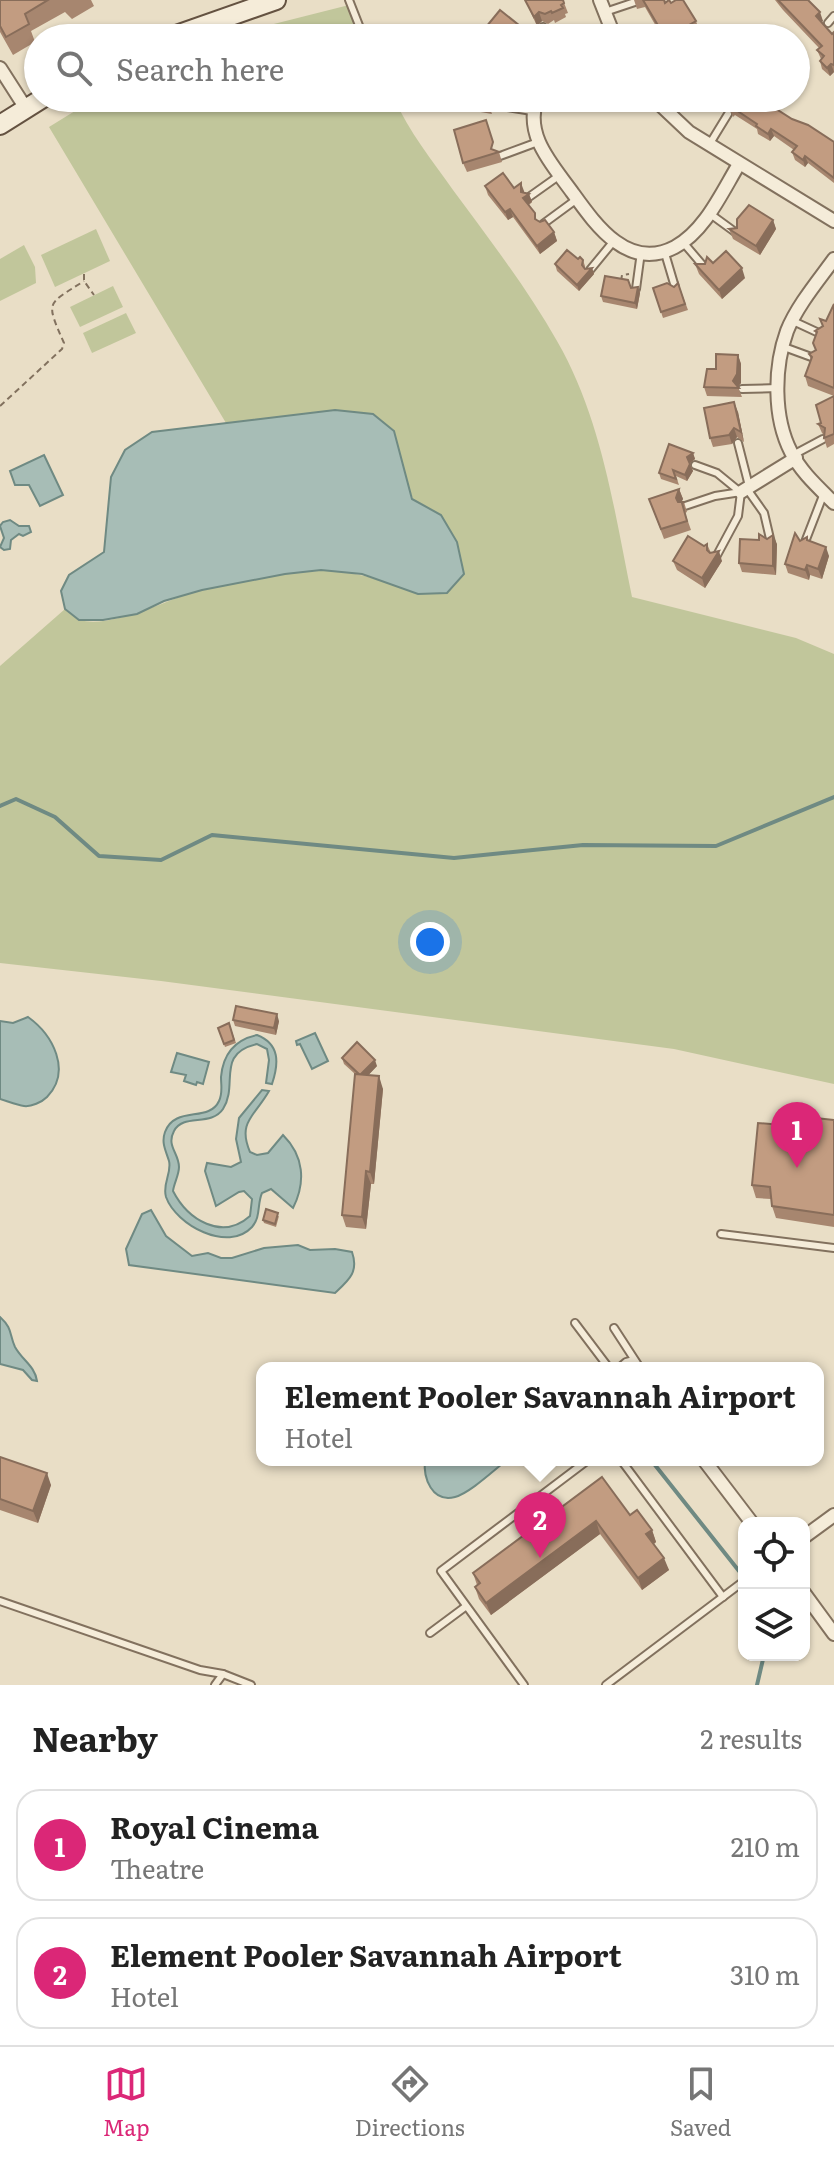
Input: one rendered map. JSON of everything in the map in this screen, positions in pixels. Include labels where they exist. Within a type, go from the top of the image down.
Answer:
[{"type":"street","points":[[208,24],[276,0]]},
{"type":"street","points":[[0,68],[24,105]]},
{"type":"street","points":[[2,120],[24,108]]},
{"type":"street","points":[[532,112],[538,142],[560,175],[596,225],[613,242],[630,251],[664,250],[694,233],[739,164]]},
{"type":"street","points":[[668,112],[689,132],[834,221]]},
{"type":"street","points":[[834,259],[787,330],[777,378],[781,420],[794,456],[809,479],[834,503]]},
{"type":"street","points":[[745,489],[794,456]]},
{"type":"street","points":[[709,1466],[747,1517]]},
{"type":"street","points":[[810,1533],[834,1515]]},
{"type":"street","points":[[810,1601],[834,1633]]},
{"type":"lane","points":[[349,0],[358,24]]},
{"type":"lane","points":[[602,6],[635,2]]},
{"type":"lane","points":[[828,23],[834,16]]},
{"type":"lane","points":[[709,145],[728,114]]},
{"type":"lane","points":[[500,156],[538,142]]},
{"type":"lane","points":[[529,197],[560,175]]},
{"type":"lane","points":[[543,224],[577,199]]},
{"type":"lane","points":[[709,213],[736,233]]},
{"type":"lane","points":[[682,241],[705,268]]},
{"type":"lane","points":[[590,270],[613,242]]},
{"type":"lane","points":[[664,250],[675,287]]},
{"type":"lane","points":[[636,289],[641,252]]},
{"type":"lane","points":[[793,321],[821,334]]},
{"type":"lane","points":[[784,347],[814,358]]},
{"type":"lane","points":[[742,389],[778,388]]},
{"type":"lane","points":[[794,456],[823,439]]},
{"type":"lane","points":[[716,557],[738,516],[745,489],[738,443]]},
{"type":"lane","points":[[695,465],[745,489],[764,513],[771,543]]},
{"type":"lane","points":[[685,506],[745,489]]},
{"type":"lane","points":[[805,545],[824,493]]},
{"type":"lane","points":[[721,1234],[834,1248]]},
{"type":"lane","points":[[575,1323],[604,1362]]},
{"type":"lane","points":[[614,1328],[634,1360],[626,1362]]},
{"type":"lane","points":[[524,1685],[441,1571],[580,1466]]},
{"type":"lane","points":[[625,1466],[723,1597]]},
{"type":"lane","points":[[606,1685],[738,1586]]},
{"type":"lane","points":[[0,1601],[251,1685]]},
{"type":"lane","points":[[430,1633],[465,1607]]},
{"type":"lane","points":[[215,1685],[223,1674]]},
{"type":"path","points":[[84,274],[84,281],[94,295]]},
{"type":"path","points":[[0,406],[62,349],[64,343],[51,312],[52,305],[56,297],[84,281]]},
{"type":"green space","points":[[353,4],[362,24],[274,24]]},
{"type":"green space","points":[[73,112],[402,112],[421,146],[533,302],[572,371],[605,466],[632,597],[796,638],[834,654],[834,1084],[674,1049],[161,981],[0,963],[0,666],[65,609],[80,620],[107,621],[212,587],[318,571],[357,574],[418,594],[441,515],[413,499],[404,473],[335,410],[226,423],[49,127]]},
{"type":"green space","points":[[96,229],[110,261],[55,287],[41,255]]},
{"type":"green space","points":[[24,245],[35,267],[36,283],[0,301],[0,259]]},
{"type":"green space","points":[[113,286],[123,307],[80,327],[70,307]]},
{"type":"green space","points":[[126,313],[136,333],[92,353],[83,333]]},
{"type":"water","points":[[335,410],[373,414],[394,431],[412,499],[441,515],[457,542],[464,574],[447,593],[418,594],[362,574],[321,570],[202,590],[164,601],[137,614],[103,620],[79,620],[65,609],[61,591],[69,575],[104,552],[111,477],[125,450],[152,432]]},
{"type":"water","points":[[44,455],[63,495],[40,506],[29,485],[15,485],[10,471]]},
{"type":"water","points":[[10,520],[19,526],[29,526],[31,532],[23,536],[19,534],[11,540],[10,549],[4,550],[0,547],[4,538],[0,526]]},
{"type":"water","points":[[28,1017],[52,1043],[59,1065],[54,1087],[47,1097],[27,1106],[0,1099],[0,1021],[13,1023]]},
{"type":"water","points":[[315,1033],[328,1061],[312,1069],[296,1041]]},
{"type":"water","points":[[257,1035],[270,1044],[276,1055],[272,1084],[266,1083],[267,1049],[257,1044],[236,1055],[223,1109],[212,1118],[184,1122],[174,1131],[171,1141],[179,1167],[173,1191],[187,1211],[207,1224],[228,1227],[250,1216],[252,1199],[244,1191],[216,1206],[205,1171],[207,1163],[231,1167],[241,1162],[236,1139],[239,1118],[262,1090],[269,1091],[247,1126],[250,1152],[257,1155],[268,1153],[283,1135],[299,1160],[300,1189],[293,1208],[271,1189],[262,1193],[257,1219],[252,1227],[242,1234],[217,1236],[191,1226],[180,1217],[166,1197],[170,1165],[164,1136],[176,1119],[214,1108],[221,1095],[222,1069],[227,1055],[242,1040]]},
{"type":"water","points":[[177,1053],[209,1062],[203,1084],[184,1081],[186,1075],[171,1072]]},
{"type":"water","points":[[151,1210],[166,1236],[192,1256],[208,1253],[232,1258],[264,1248],[298,1245],[310,1250],[352,1252],[353,1270],[335,1293],[129,1265],[126,1249],[142,1214]]},
{"type":"water","points":[[0,1317],[7,1325],[15,1347],[34,1371],[37,1381],[23,1370],[0,1364]]},
{"type":"water","points":[[425,1466],[500,1466],[468,1491],[447,1498],[435,1493]]},
{"type":"building","points":[[0,0],[48,0],[25,14],[29,24],[24,24],[6,37],[0,26]]},
{"type":"building","points":[[525,0],[563,0],[564,3],[561,5],[563,8],[552,13],[539,12],[534,17]]},
{"type":"building","points":[[643,0],[664,0],[665,3],[669,0],[671,3],[683,0],[696,21],[691,24],[657,24]]},
{"type":"building","points":[[778,0],[808,0],[820,12],[816,16],[832,34],[834,32],[834,65],[827,68],[820,61],[824,56],[817,50],[822,46],[810,33],[810,24],[801,24]]},
{"type":"building","points":[[500,10],[518,24],[488,24]]},
{"type":"building","points":[[739,112],[781,112],[834,142],[834,178],[805,156],[803,160],[792,152],[797,146],[771,129],[768,134]]},
{"type":"building","points":[[486,120],[493,142],[491,149],[499,152],[463,163],[454,130]]},
{"type":"building","points":[[503,173],[514,188],[521,183],[521,192],[529,194],[523,198],[535,213],[535,219],[540,222],[545,220],[554,232],[537,246],[510,209],[505,212],[485,186]]},
{"type":"building","points":[[749,205],[773,220],[756,246],[729,229],[737,228],[737,219]]},
{"type":"building","points":[[567,250],[583,260],[585,269],[592,268],[577,285],[555,264]]},
{"type":"building","points":[[726,251],[742,268],[719,290],[695,264],[705,264],[707,257],[713,263]]},
{"type":"building","points":[[605,276],[628,280],[631,288],[638,287],[635,303],[601,296]]},
{"type":"building","points":[[667,283],[674,287],[678,283],[685,304],[661,312],[653,288]]},
{"type":"building","points":[[834,304],[834,388],[805,376],[812,357],[809,354],[816,350],[813,343],[815,331],[823,326],[820,319],[826,321]]},
{"type":"building","points":[[716,354],[738,355],[737,374],[733,381],[739,388],[704,387],[707,369],[716,369]]},
{"type":"building","points":[[834,396],[834,434],[824,438],[825,428],[818,424],[821,423],[816,405]]},
{"type":"building","points":[[734,402],[741,432],[734,428],[729,435],[710,438],[704,408]]},
{"type":"building","points":[[669,444],[693,453],[687,457],[690,464],[685,475],[673,470],[676,479],[659,473]]},
{"type":"building","points":[[679,489],[676,498],[678,502],[684,502],[687,521],[661,529],[649,499]]},
{"type":"building","points":[[795,533],[800,541],[807,537],[807,540],[826,547],[818,569],[807,565],[805,570],[785,564]]},
{"type":"building","points":[[759,534],[767,539],[773,535],[773,566],[739,563],[740,539],[759,540]]},
{"type":"building","points":[[688,536],[704,546],[707,544],[710,553],[719,551],[702,578],[673,561]]},
{"type":"building","points":[[236,1006],[277,1014],[274,1028],[233,1020]]},
{"type":"building","points":[[229,1023],[234,1040],[224,1044],[218,1028]]},
{"type":"building","points":[[357,1042],[375,1060],[360,1075],[342,1058]]},
{"type":"building","points":[[355,1074],[379,1076],[370,1172],[366,1171],[362,1217],[342,1215]]},
{"type":"building","points":[[806,1117],[834,1120],[834,1215],[772,1206],[770,1187],[752,1185],[758,1123],[806,1123]]},
{"type":"building","points":[[266,1209],[278,1213],[275,1224],[263,1220]]},
{"type":"building","points":[[0,1457],[47,1473],[33,1511],[0,1499]]},
{"type":"building","points":[[602,1477],[630,1515],[637,1510],[652,1530],[646,1534],[664,1558],[638,1578],[596,1521],[486,1603],[475,1587],[480,1583],[473,1573]]},
{"type":"waterway","points":[[0,806],[16,799],[55,817],[99,856],[161,860],[212,835],[454,858],[583,845],[716,846],[834,797]]},
{"type":"waterway","points":[[656,1466],[738,1570]]},
{"type":"waterway","points":[[757,1685],[763,1661]]},
{"type":"place","name":"Royal Cinema","points":[[797,1168]]},
{"type":"place","name":"Element Pooler Savannah Airport","points":[[540,1558]]}]
